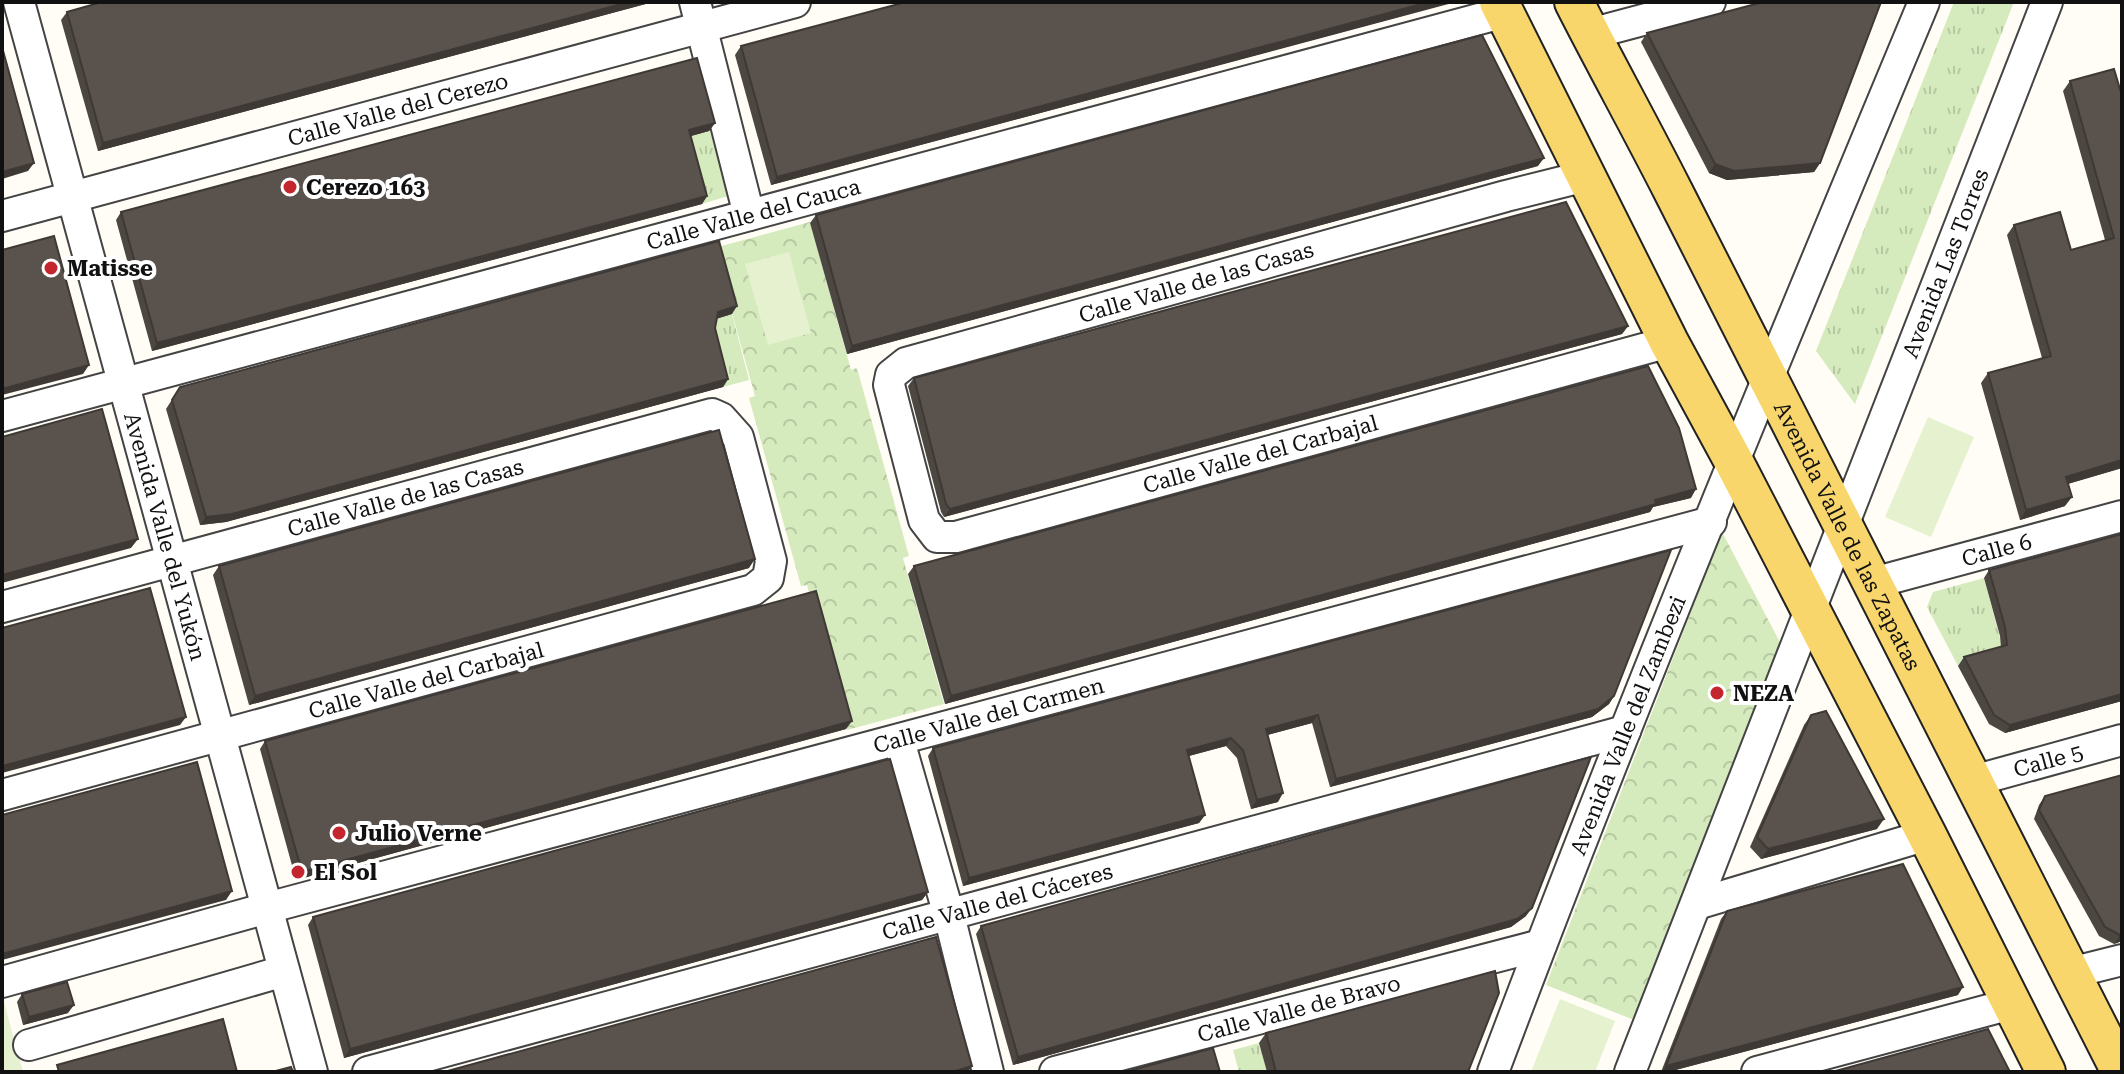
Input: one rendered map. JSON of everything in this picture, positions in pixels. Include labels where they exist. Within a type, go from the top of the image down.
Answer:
[{"type":"main road","points":[[1502,7],[1669,342],[1927,835],[2046,1072]]},
{"type":"main road","name":"Avenida Valle de las Zapatas","points":[[1582,18],[2121,1072]]},
{"type":"street","name":"Calle Valle del Cerezo","points":[[2,216],[699,15],[795,2]]},
{"type":"street","points":[[1582,18],[1710,2]]},
{"type":"street","points":[[1766,379],[1924,2]]},
{"type":"street","name":"Avenida Las Torres","points":[[1842,523],[2047,2]]},
{"type":"street","name":"Avenida Valle del Yukón","points":[[22,6],[312,1072]]},
{"type":"street","name":"Calle Valle del Cauca","points":[[2,416],[749,215],[1502,7]]},
{"type":"street","points":[[699,15],[749,215]]},
{"type":"street","name":"Calle Valle de las Casas","points":[[907,456],[889,385],[891,375],[906,363],[1586,176]]},
{"type":"street","name":"Calle Valle del Carbajal","points":[[907,456],[924,520],[937,537],[956,537],[1669,342]]},
{"type":"street","name":"Avenida Valle del Zambezi","points":[[1493,1072],[1766,379]]},
{"type":"street","name":"Calle Valle de las Casas","points":[[2,607],[703,415],[712,414],[721,418],[738,437],[754,499]]},
{"type":"street","name":"Calle Valle del Carbajal","points":[[2,795],[753,590],[768,578],[771,569],[754,499]]},
{"type":"street","name":"Calle 6","points":[[1873,583],[2122,516]]},
{"type":"street","name":"Calle Valle del Carmen","points":[[2,982],[267,908],[1711,522]]},
{"type":"street","points":[[1630,1072],[1811,612],[1842,523]]},
{"type":"street","name":"Calle Valle del Cáceres","points":[[368,1072],[1625,731]]},
{"type":"street","name":"Calle 5","points":[[1973,781],[2122,740]]},
{"type":"street","points":[[899,741],[949,915],[988,1072]]},
{"type":"street","points":[[1697,904],[1927,835]]},
{"type":"street","name":"Calle Valle de Bravo","points":[[1055,1072],[1541,945]]},
{"type":"street","points":[[2070,973],[2122,960]]},
{"type":"street","points":[[29,1045],[284,971]]},
{"type":"street","points":[[1757,1072],[2011,1004]]},
{"type":"green space","points":[[1954,2],[2014,2],[1855,404],[1816,351]]},
{"type":"green space","points":[[710,131],[728,196],[702,204],[684,138]]},
{"type":"green space","points":[[810,222],[851,370],[857,368],[909,556],[903,558],[944,704],[847,730],[807,585],[801,586],[749,398],[755,396],[714,248]]},
{"type":"green space","points":[[789,252],[811,333],[768,345],[745,264]]},
{"type":"green space","points":[[732,314],[749,380],[723,387],[705,322]]},
{"type":"green space","points":[[1928,417],[1974,437],[1931,537],[1885,517]]},
{"type":"green space","points":[[1722,532],[1783,648],[1634,1020],[1546,985]]},
{"type":"green space","points":[[1984,578],[2004,653],[1958,666],[1927,607],[1933,592]]},
{"type":"green space","points":[[1560,999],[1615,1021],[1595,1072],[1531,1072]]},
{"type":"green space","points":[[4,1002],[23,1072],[2,1072]]},
{"type":"green space","points":[[1259,1043],[1267,1072],[1239,1072],[1233,1050]]},
{"type":"building","points":[[102,2],[629,2],[103,143],[67,12]]},
{"type":"building","points":[[906,2],[1429,2],[777,177],[741,46]]},
{"type":"building","points":[[1763,2],[1881,2],[1820,163],[1734,171],[1715,164],[1647,33]]},
{"type":"building","points":[[1482,35],[1544,158],[852,346],[816,215]]},
{"type":"building","points":[[2,47],[34,163],[2,172]]},
{"type":"building","points":[[697,58],[715,123],[689,130],[707,196],[157,343],[121,212]]},
{"type":"building","points":[[2114,69],[2122,96],[2122,460],[2066,477],[2072,497],[2026,510],[1988,373],[2051,356],[2014,225],[2060,212],[2071,250],[2114,238],[2070,81]]},
{"type":"building","points":[[1566,202],[1628,326],[950,509],[946,504],[914,378]]},
{"type":"building","points":[[54,236],[89,365],[2,389],[2,250]]},
{"type":"building","points":[[719,241],[737,306],[718,312],[715,328],[728,379],[232,514],[206,517],[172,400],[180,387]]},
{"type":"building","points":[[1648,366],[1679,428],[1696,489],[1655,500],[1656,504],[951,696],[914,566]]},
{"type":"building","points":[[102,409],[138,539],[2,575],[2,437]]},
{"type":"building","points":[[719,430],[755,559],[255,696],[219,566]]},
{"type":"building","points":[[2122,534],[2122,694],[2010,725],[1994,715],[1964,657],[2007,645],[1989,570]]},
{"type":"building","points":[[1671,550],[1614,696],[1598,709],[1336,779],[1318,715],[1266,729],[1283,793],[1257,800],[1243,750],[1231,738],[1187,750],[1205,815],[969,878],[933,748]]},
{"type":"building","points":[[150,588],[186,717],[2,766],[2,628]]},
{"type":"building","points":[[816,591],[852,721],[302,872],[265,741]]},
{"type":"building","points":[[1826,711],[1884,819],[1768,849],[1757,837],[1811,715]]},
{"type":"building","points":[[1591,757],[1532,908],[1517,919],[1018,1057],[981,926]]},
{"type":"building","points":[[890,759],[928,892],[350,1049],[313,917]]},
{"type":"building","points":[[197,762],[232,891],[2,954],[2,815]]},
{"type":"building","points":[[2122,775],[2120,935],[2105,927],[2039,810],[2045,796]]},
{"type":"building","points":[[1903,864],[1963,987],[1666,1066],[1727,911]]},
{"type":"building","points":[[936,937],[972,1066],[952,1072],[444,1072]]},
{"type":"building","points":[[1495,971],[1499,993],[1468,1072],[1276,1072],[1266,1033]]},
{"type":"building","points":[[67,982],[74,1005],[29,1017],[22,994]]},
{"type":"building","points":[[223,1019],[237,1072],[59,1072],[57,1065]]},
{"type":"building","points":[[1988,1029],[2010,1072],[1832,1072]]},
{"type":"building","points":[[1213,1048],[1220,1072],[1125,1072]]},
{"type":"building","points":[[291,1067],[293,1072],[272,1072]]},
{"type":"place","name":"Cerezo 163","points":[[290,187]]},
{"type":"place","name":"Matisse","points":[[51,268]]},
{"type":"place","name":"NEZA","points":[[1717,693]]},
{"type":"place","name":"Julio Verne","points":[[339,833]]},
{"type":"place","name":"El Sol","points":[[298,872]]}]
